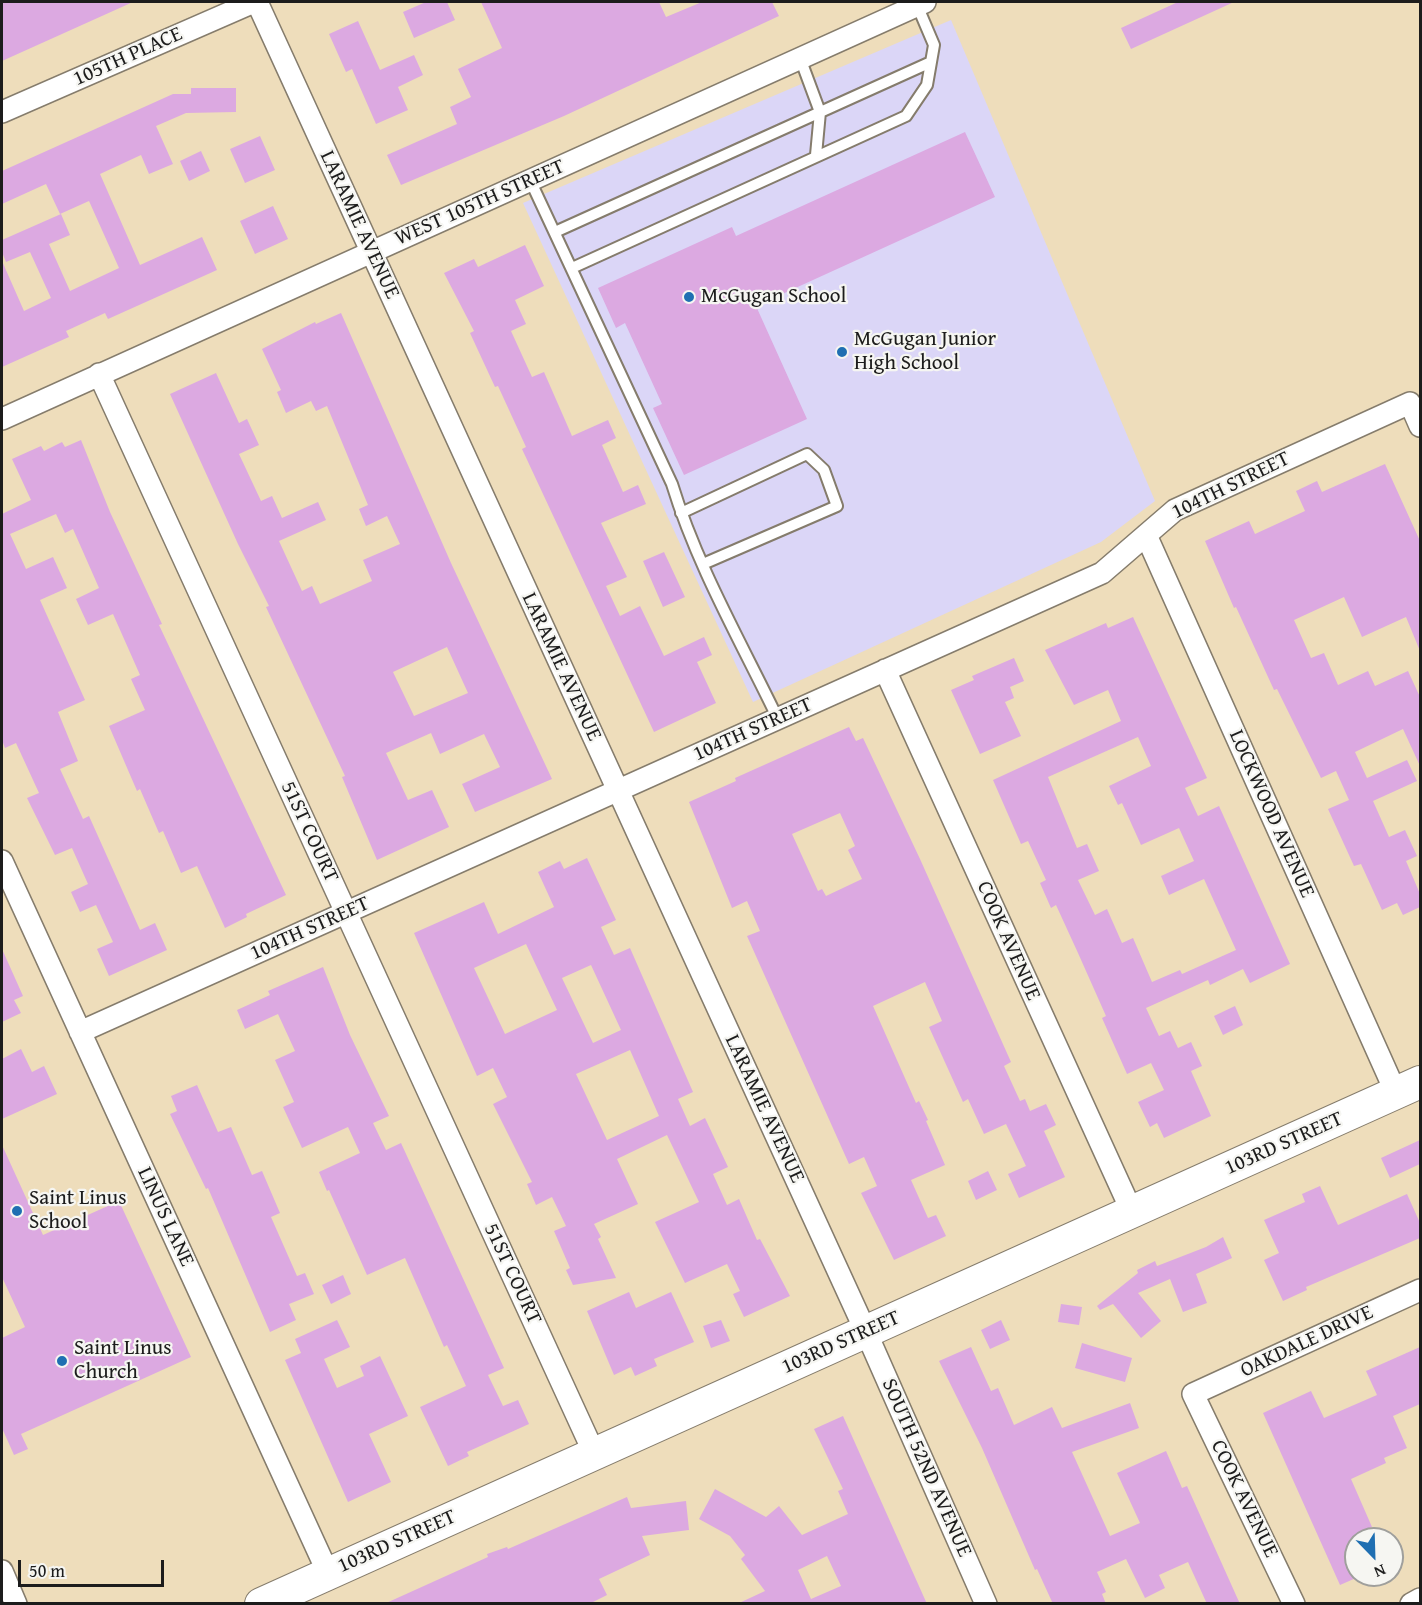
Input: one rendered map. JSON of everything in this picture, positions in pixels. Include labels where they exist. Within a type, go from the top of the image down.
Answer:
[{"type":"main road","name":"103RD STREET","points":[[261,1604],[1408,1088]]},
{"type":"street","name":"105TH PLACE","points":[[2,112],[255,2]]},
{"type":"street","name":"LARAMIE AVENUE","points":[[255,2],[866,1332]]},
{"type":"street","name":"WEST 105TH STREET","points":[[2,419],[800,58],[914,4]]},
{"type":"street","name":"51ST COURT","points":[[99,374],[594,1453]]},
{"type":"street","name":"104TH STREET","points":[[80,1032],[1102,573],[1175,510],[1410,403],[1420,426]]},
{"type":"street","name":"LOCKWOOD AVENUE","points":[[1146,535],[1408,1088]]},
{"type":"street","name":"COOK AVENUE","points":[[885,670],[1132,1212]]},
{"type":"street","name":"LINUS LANE","points":[[2,861],[7,886],[80,1032],[328,1573]]},
{"type":"street","name":"OAKDALE DRIVE","points":[[1193,1394],[1420,1290]]},
{"type":"street","name":"SOUTH 52ND AVENUE","points":[[866,1332],[986,1604]]},
{"type":"street","name":"COOK AVENUE","points":[[1193,1394],[1294,1604]]},
{"type":"street","points":[[2,1571],[16,1604]]},
{"type":"street","points":[[1411,1604],[1420,1599]]},
{"type":"lane","points":[[572,268],[906,116],[927,85],[934,45],[914,4]]},
{"type":"lane","points":[[800,58],[820,112],[816,155]]},
{"type":"lane","points":[[555,232],[931,62]]},
{"type":"lane","points":[[530,180],[672,484],[681,513],[703,564],[778,719]]},
{"type":"lane","points":[[681,513],[807,454],[824,470],[837,506],[703,564]]},
{"type":"shaded area","name":"McGugan Junior High School","points":[[951,20],[1155,501],[1101,542],[753,702],[523,203]]},
{"type":"building","points":[[2,2],[133,2],[2,61]]},
{"type":"building","points":[[426,2],[447,2],[455,20],[414,38],[403,12]]},
{"type":"building","points":[[481,2],[659,2],[666,17],[702,2],[772,2],[779,16],[564,116],[401,185],[387,155],[457,124],[450,107],[471,97],[458,69],[502,48]]},
{"type":"building","points":[[1178,2],[1234,2],[1131,49],[1121,28]]},
{"type":"building","points":[[358,21],[380,70],[414,55],[423,75],[398,87],[408,110],[376,124],[352,69],[346,72],[329,34]]},
{"type":"building","points":[[191,88],[236,88],[236,112],[186,113],[156,126],[173,164],[149,174],[141,155],[100,174],[140,265],[202,237],[217,270],[108,319],[105,313],[66,331],[69,337],[2,367],[2,261],[24,311],[51,298],[30,252],[6,262],[2,252],[2,240],[61,214],[70,235],[49,244],[70,291],[119,268],[89,201],[60,214],[46,184],[2,204],[2,171],[173,94],[191,94]]},
{"type":"building","name":"McGugan School","points":[[965,132],[995,197],[756,306],[807,419],[684,475],[653,408],[662,404],[625,323],[616,328],[598,288],[732,227],[736,236]]},
{"type":"building","points":[[260,136],[275,170],[245,183],[230,149]]},
{"type":"building","points":[[201,151],[210,171],[189,181],[180,161]]},
{"type":"building","points":[[273,206],[288,239],[255,254],[240,221]]},
{"type":"building","points":[[525,245],[544,286],[515,300],[526,324],[511,331],[532,377],[544,372],[572,436],[608,420],[616,438],[602,445],[623,492],[638,485],[646,504],[601,523],[627,577],[606,586],[620,616],[640,606],[664,656],[704,637],[712,655],[697,662],[716,703],[654,732],[522,449],[526,447],[470,333],[474,331],[444,273],[474,259],[478,267]]},
{"type":"building","points":[[341,313],[451,563],[552,779],[475,812],[462,784],[500,767],[484,734],[440,754],[431,733],[386,753],[408,800],[432,790],[449,827],[377,860],[342,777],[345,776],[170,394],[216,373],[239,423],[247,419],[259,445],[239,454],[261,501],[272,496],[282,518],[318,502],[326,520],[279,541],[302,591],[312,586],[320,604],[372,581],[363,560],[400,544],[387,516],[366,526],[359,509],[368,505],[327,406],[316,411],[311,401],[286,413],[277,392],[281,390],[262,349],[315,322],[316,324]],"holes":[[[447,647],[468,693],[414,716],[393,672]]]},
{"type":"building","points":[[81,440],[110,512],[162,624],[159,625],[286,895],[246,914],[247,917],[225,928],[197,866],[181,873],[163,831],[159,833],[140,789],[137,791],[109,726],[145,710],[131,679],[140,675],[113,614],[88,625],[76,599],[99,588],[73,529],[65,533],[56,514],[10,534],[26,569],[53,557],[67,588],[40,600],[85,700],[58,712],[78,761],[60,769],[83,819],[89,816],[140,930],[155,923],[167,950],[109,976],[97,949],[113,942],[96,905],[80,912],[71,892],[88,884],[72,848],[55,855],[27,798],[39,793],[16,743],[5,748],[2,740],[2,514],[31,500],[12,459],[41,446],[44,451],[62,442],[65,447]]},
{"type":"building","points":[[1385,464],[1420,541],[1420,651],[1406,617],[1362,637],[1344,597],[1294,620],[1311,658],[1324,653],[1338,685],[1368,671],[1375,686],[1408,671],[1420,697],[1420,766],[1403,729],[1355,752],[1367,778],[1407,760],[1417,781],[1373,801],[1389,837],[1405,830],[1417,856],[1406,861],[1420,894],[1420,907],[1403,915],[1397,903],[1382,910],[1361,864],[1354,866],[1328,809],[1349,800],[1336,771],[1321,778],[1277,689],[1274,690],[1236,607],[1234,608],[1205,541],[1249,521],[1255,534],[1305,511],[1296,491],[1317,481],[1322,492]]},
{"type":"building","points":[[664,552],[685,597],[663,607],[643,561]]},
{"type":"building","points":[[1133,617],[1207,778],[1185,788],[1198,816],[1219,806],[1290,964],[1250,983],[1243,969],[1210,985],[1208,980],[1146,1008],[1159,1036],[1170,1031],[1178,1048],[1191,1042],[1202,1066],[1191,1071],[1211,1116],[1164,1138],[1157,1123],[1150,1127],[1138,1102],[1164,1090],[1151,1063],[1127,1074],[1102,1018],[1106,1016],[1078,953],[1056,905],[1051,908],[1040,883],[1046,880],[1028,841],[1021,844],[993,780],[1121,721],[1108,690],[1074,705],[1045,650],[1106,623],[1108,628]],"holes":[[[1138,737],[1151,766],[1109,786],[1118,805],[1122,803],[1141,845],[1179,828],[1194,861],[1161,876],[1169,895],[1204,879],[1236,950],[1182,974],[1180,970],[1152,982],[1133,938],[1122,943],[1107,909],[1095,915],[1078,880],[1099,871],[1087,844],[1077,848],[1048,777]]]},
{"type":"building","points":[[1014,658],[1024,681],[1010,687],[1014,698],[1005,702],[1021,736],[980,754],[951,690],[974,680],[972,676]]},
{"type":"building","points":[[849,727],[856,741],[863,738],[1011,1062],[1004,1066],[1020,1101],[1025,1099],[1030,1111],[1046,1104],[1056,1125],[1044,1131],[1065,1177],[1019,1198],[1008,1174],[1026,1166],[1006,1124],[984,1134],[968,1099],[963,1102],[929,1027],[942,1021],[925,982],[873,1006],[916,1103],[919,1101],[928,1120],[926,1121],[945,1165],[911,1180],[928,1218],[936,1215],[946,1236],[894,1260],[861,1193],[877,1186],[864,1157],[849,1164],[747,936],[760,931],[747,901],[732,908],[689,802],[736,781],[735,778]],"holes":[[[840,813],[855,846],[848,850],[862,879],[826,896],[822,889],[818,891],[792,834]]]},
{"type":"building","points":[[587,858],[616,920],[601,927],[614,955],[630,948],[693,1092],[678,1099],[690,1126],[705,1118],[728,1167],[713,1174],[727,1205],[739,1199],[757,1240],[760,1239],[790,1296],[744,1317],[733,1294],[740,1291],[727,1264],[685,1283],[655,1222],[699,1202],[667,1135],[617,1159],[638,1204],[594,1224],[601,1237],[598,1239],[616,1278],[573,1285],[566,1270],[570,1268],[554,1231],[566,1226],[552,1197],[536,1205],[527,1184],[532,1182],[493,1104],[507,1097],[493,1068],[477,1076],[414,933],[484,902],[498,934],[554,907],[538,872],[560,861],[564,869]],"holes":[[[526,944],[557,1010],[505,1034],[474,968]],[[591,965],[621,1030],[593,1043],[562,978]],[[630,1050],[659,1116],[607,1140],[576,1074]]]},
{"type":"building","points":[[2,949],[23,996],[14,1000],[21,1013],[2,1022]]},
{"type":"building","points":[[323,967],[350,1035],[389,1116],[373,1123],[386,1150],[401,1143],[504,1368],[488,1375],[503,1406],[518,1400],[529,1424],[467,1452],[469,1456],[448,1466],[420,1407],[466,1386],[447,1345],[444,1347],[405,1258],[367,1275],[319,1172],[360,1153],[348,1127],[302,1148],[283,1107],[294,1102],[275,1060],[295,1051],[278,1014],[245,1029],[237,1010],[270,995],[268,991]]},
{"type":"building","points":[[1235,1006],[1243,1025],[1223,1035],[1214,1016]]},
{"type":"building","points":[[21,1049],[32,1072],[44,1066],[57,1094],[2,1119],[2,1059]]},
{"type":"building","points":[[197,1085],[218,1132],[231,1127],[252,1175],[262,1171],[280,1213],[271,1217],[297,1276],[305,1273],[314,1294],[289,1304],[296,1320],[270,1332],[208,1188],[206,1189],[170,1114],[177,1111],[171,1096]]},
{"type":"building","points":[[1420,1140],[1420,1164],[1390,1178],[1381,1158]]},
{"type":"building","points":[[2,1145],[43,1235],[119,1201],[191,1357],[21,1434],[28,1449],[14,1455],[2,1428],[2,1338],[25,1327],[2,1277]]},
{"type":"building","points":[[988,1171],[997,1190],[976,1200],[968,1181]]},
{"type":"building","points":[[1320,1186],[1338,1225],[1407,1194],[1420,1223],[1420,1238],[1306,1287],[1307,1290],[1283,1301],[1264,1260],[1279,1253],[1264,1220],[1305,1202],[1302,1194]]},
{"type":"building","points":[[1223,1237],[1232,1258],[1196,1274],[1207,1303],[1183,1312],[1170,1279],[1138,1293],[1161,1321],[1141,1338],[1113,1304],[1100,1310],[1097,1306],[1138,1273],[1137,1270],[1155,1261],[1157,1266],[1206,1247]]},
{"type":"building","points":[[343,1275],[351,1294],[331,1304],[322,1285]]},
{"type":"building","points":[[629,1292],[636,1308],[671,1292],[694,1342],[654,1359],[657,1366],[635,1376],[631,1367],[614,1375],[587,1311]]},
{"type":"building","points":[[1061,1304],[1082,1307],[1079,1325],[1058,1322]]},
{"type":"building","points":[[337,1320],[350,1347],[324,1359],[337,1388],[364,1376],[360,1366],[380,1356],[408,1416],[369,1434],[391,1482],[348,1502],[285,1360],[301,1353],[295,1339]]},
{"type":"building","points":[[721,1320],[730,1341],[711,1348],[703,1326]]},
{"type":"building","points":[[1001,1320],[1010,1340],[990,1349],[981,1330]]},
{"type":"building","points":[[1082,1343],[1132,1358],[1125,1382],[1075,1368]]},
{"type":"building","points":[[971,1347],[991,1391],[998,1388],[1014,1425],[1052,1407],[1062,1428],[1130,1403],[1139,1428],[1072,1452],[1110,1536],[1140,1523],[1117,1473],[1166,1451],[1182,1488],[1187,1486],[1240,1604],[1207,1604],[1188,1562],[1159,1575],[1165,1588],[1145,1598],[1126,1559],[1097,1572],[1106,1592],[1102,1594],[1106,1604],[1053,1604],[1037,1569],[1035,1570],[982,1448],[939,1361]]},
{"type":"building","points":[[1420,1347],[1420,1404],[1393,1416],[1407,1448],[1384,1458],[1386,1463],[1351,1479],[1372,1527],[1344,1527],[1344,1583],[1340,1585],[1263,1413],[1311,1391],[1324,1418],[1377,1395],[1366,1371]]},
{"type":"building","points":[[843,1416],[927,1604],[737,1604],[765,1591],[741,1559],[745,1555],[730,1536],[699,1519],[715,1489],[766,1517],[779,1506],[802,1535],[848,1514],[838,1491],[843,1489],[814,1429]],"holes":[[[827,1556],[841,1586],[811,1599],[798,1570]]]},
{"type":"building","points":[[627,1497],[631,1508],[686,1501],[689,1530],[642,1536],[650,1555],[599,1579],[607,1595],[589,1604],[384,1604],[488,1557],[487,1554],[507,1547],[508,1549]]},
{"type":"place","name":"McGugan School","points":[[689,297]]},
{"type":"place","name":"McGugan Junior High School","points":[[842,352]]},
{"type":"place","name":"Saint Linus School","points":[[17,1211]]},
{"type":"place","name":"Saint Linus Church","points":[[62,1361]]}]
